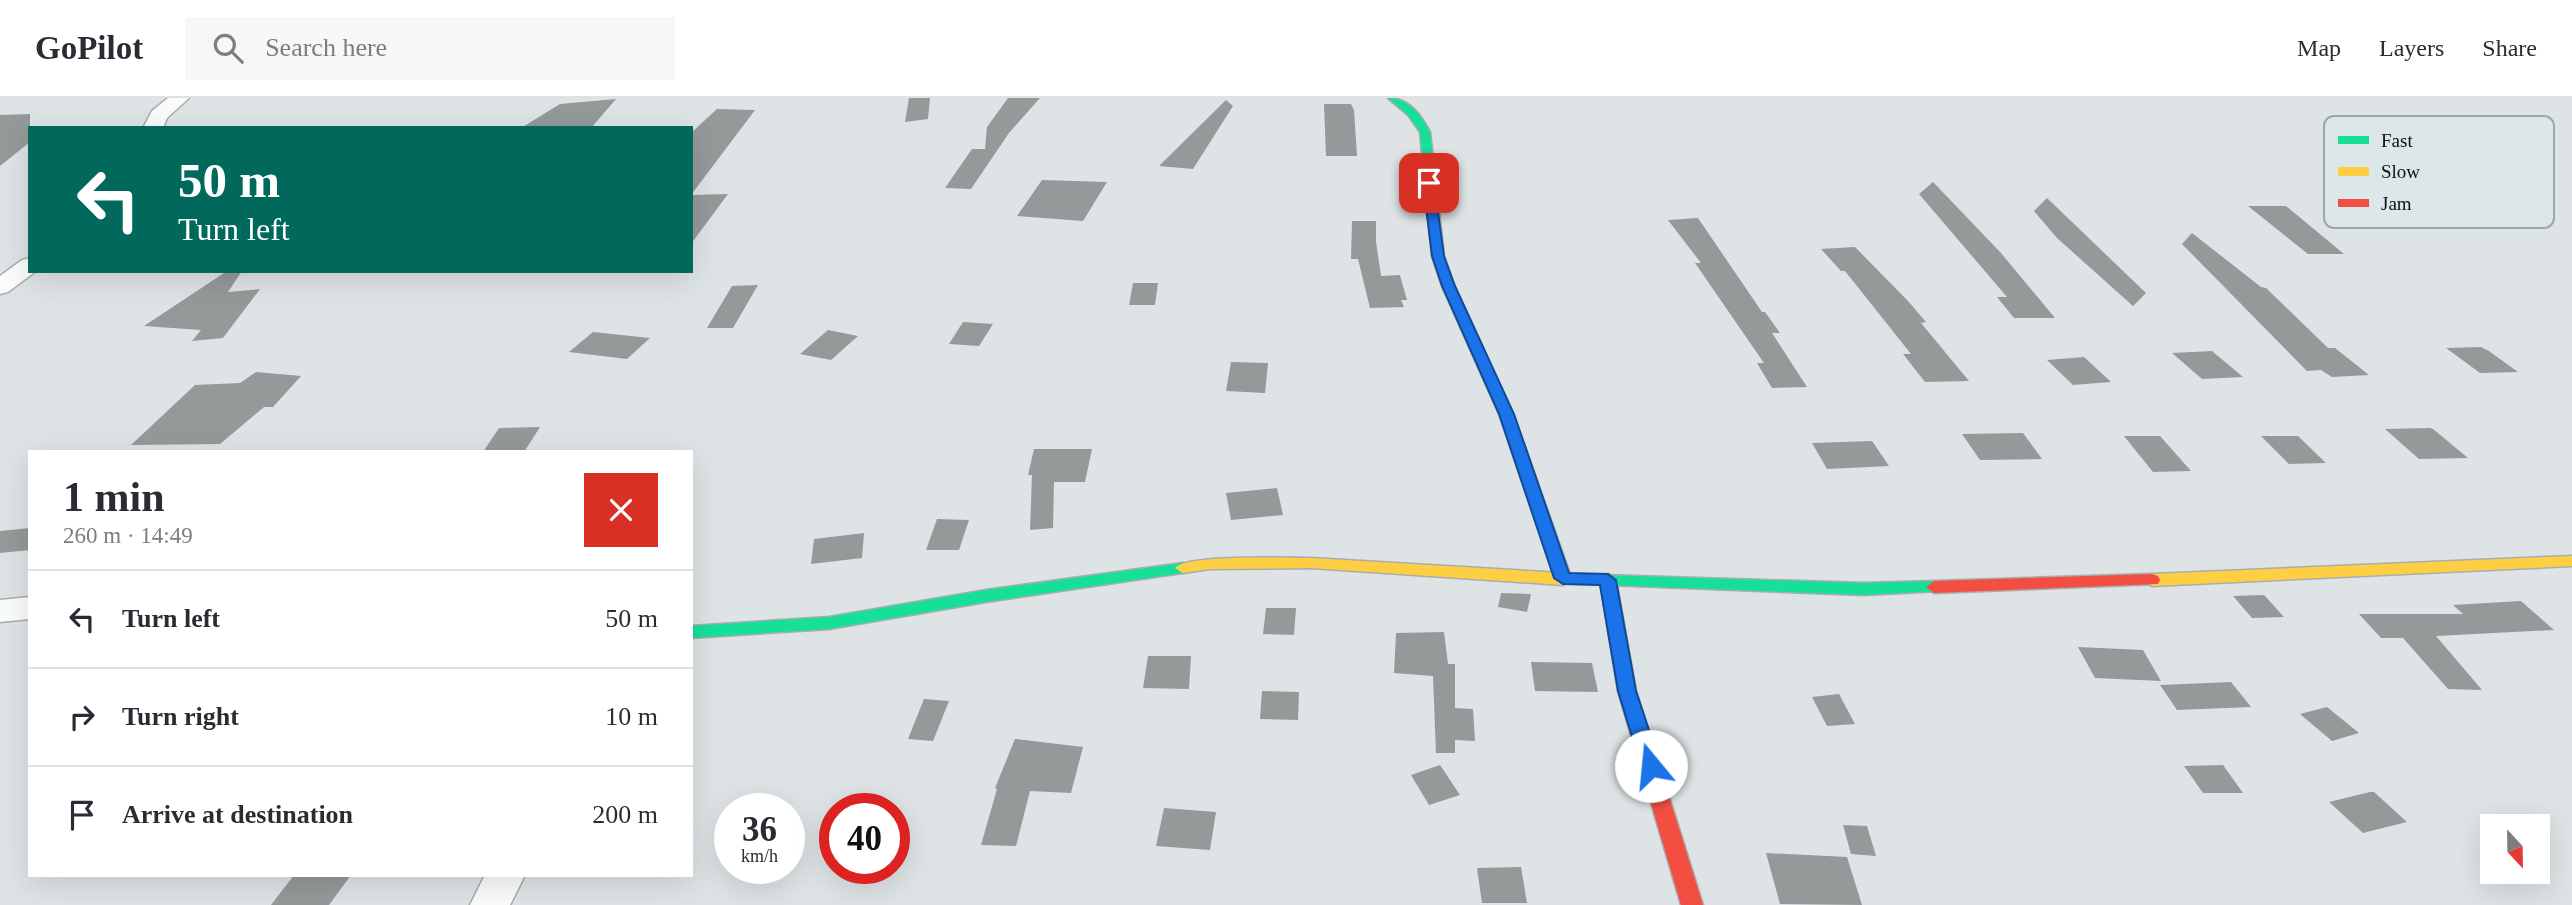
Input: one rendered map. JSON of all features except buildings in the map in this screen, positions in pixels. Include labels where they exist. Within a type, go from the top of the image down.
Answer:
[{"type":"street","points":[[154,126],[159,115],[180,98]]},
{"type":"street","points":[[1393,98],[1409,108],[1419,119],[1425,132],[1438,256],[1466,327],[1506,414],[1563,578]]},
{"type":"street","points":[[0,287],[28,266]]},
{"type":"street","points":[[693,632],[829,623],[986,596],[1210,564],[1311,563],[1563,578],[1864,589],[2117,582],[2572,561]]},
{"type":"street","points":[[1608,580],[1627,691],[1692,905]]},
{"type":"street","points":[[0,611],[28,608]]},
{"type":"street","points":[[490,905],[504,877]]},
{"type":"traffic: fast","points":[[1393,98],[1412,113],[1425,132],[1438,256],[1448,286],[1506,414],[1563,578]]},
{"type":"traffic: fast","points":[[693,632],[829,623],[986,596],[1183,568]]},
{"type":"traffic: fast","points":[[1563,579],[1864,589],[1934,587]]},
{"type":"traffic: slow","points":[[2152,580],[2572,561]]},
{"type":"traffic: slow","points":[[1183,568],[1210,564],[1311,563],[1563,579]]},
{"type":"traffic: jam","points":[[1608,580],[1627,691],[1692,905]]},
{"type":"traffic: jam","points":[[1934,587],[2152,580]]},
{"type":"route","points":[[1429,183],[1438,256],[1448,286],[1506,414],[1563,578],[1608,580],[1627,691],[1651,766]]}]
